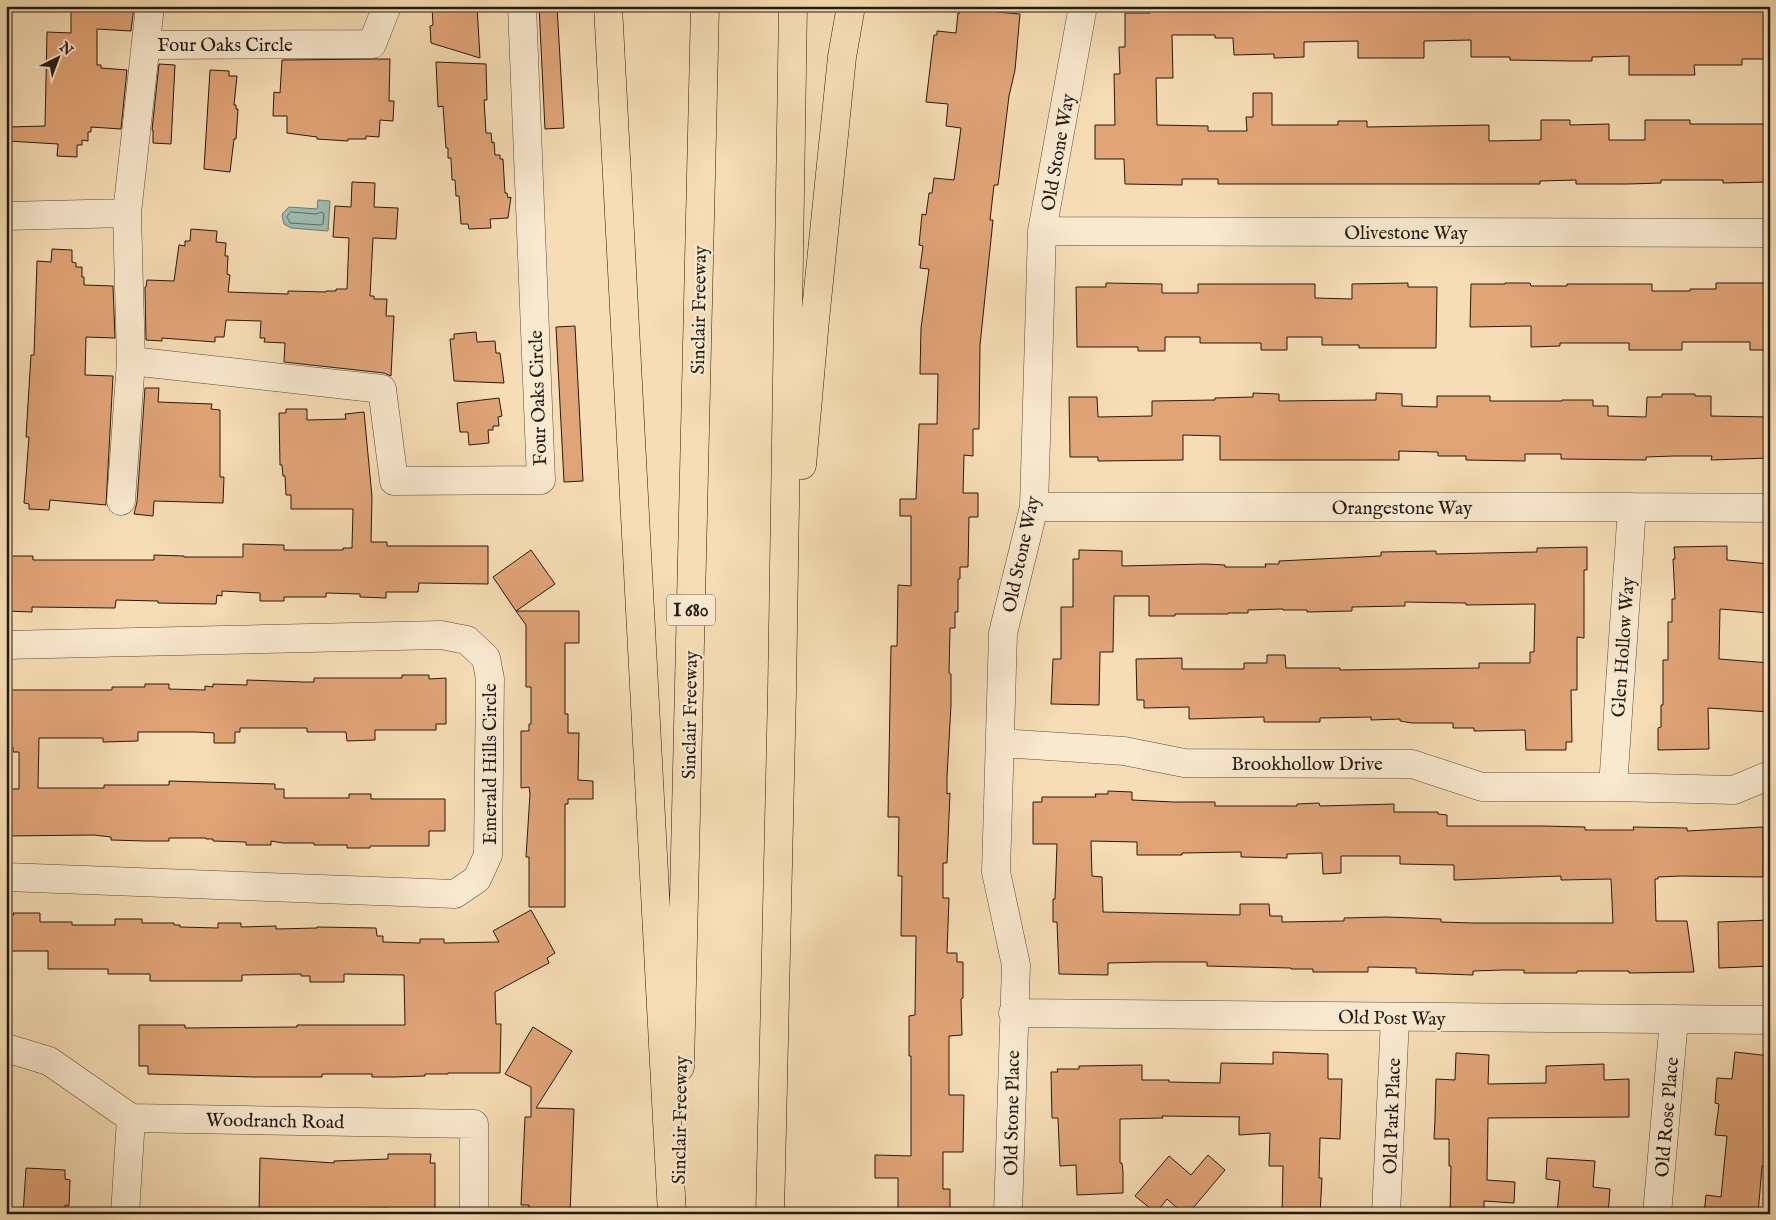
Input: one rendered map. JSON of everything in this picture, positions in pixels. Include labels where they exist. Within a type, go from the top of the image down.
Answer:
[{"type":"highway","points":[[608,6],[672,1214]]},
{"type":"highway","points":[[627,6],[624,193],[627,385]]},
{"type":"highway","name":"Sinclair Freeway","points":[[677,1214],[705,6]]},
{"type":"highway","points":[[770,1214],[782,690],[793,6]]},
{"type":"highway","points":[[782,690],[815,320],[841,67],[851,6]]},
{"type":"street","points":[[146,45],[150,6]]},
{"type":"street","name":"Four Oaks Circle","points":[[387,6],[372,44],[146,45],[127,213],[131,361],[382,389],[394,482],[541,480],[522,6]]},
{"type":"street","name":"Old Stone Way","points":[[1013,1013],[1016,965],[996,872],[1003,633],[1034,506],[1042,231],[1083,6]]},
{"type":"street","points":[[6,216],[127,213]]},
{"type":"street","name":"Olivestone Way","points":[[1042,231],[1770,233]]},
{"type":"street","points":[[121,500],[131,361]]},
{"type":"street","name":"Orangestone Way","points":[[1034,506],[1632,506],[1770,508]]},
{"type":"street","name":"Glen Hollow Way","points":[[1613,787],[1632,506]]},
{"type":"street","name":"Emerald Hills Circle","points":[[6,645],[441,635],[467,640],[486,658],[490,679],[488,855],[477,879],[455,894],[6,877]]},
{"type":"street","name":"Brookhollow Drive","points":[[1000,743],[1124,751],[1184,763],[1412,764],[1482,787],[1613,787],[1734,790],[1770,775]]},
{"type":"street","name":"Old Post Way","points":[[1013,1013],[1770,1020]]},
{"type":"street","name":"Old Stone Place","points":[[1008,1214],[1013,1013]]},
{"type":"street","name":"Old Park Place","points":[[1386,1214],[1395,1018]]},
{"type":"street","name":"Old Rose Place","points":[[1657,1214],[1674,1019]]},
{"type":"street","points":[[6,1048],[49,1061],[131,1118],[125,1214]]},
{"type":"street","name":"Woodranch Road","points":[[131,1118],[474,1124],[474,1214]]},
{"type":"water","points":[[318,200],[330,201],[328,231],[291,228],[284,224],[282,216],[289,207],[317,209]]},
{"type":"building","points":[[71,6],[134,6],[131,31],[97,29],[97,65],[101,65],[101,68],[127,70],[121,129],[91,127],[91,132],[88,132],[88,141],[82,140],[82,145],[77,145],[77,157],[57,156],[58,144],[8,141],[9,127],[45,126],[47,32],[71,33]]},
{"type":"building","points":[[432,6],[477,6],[480,58],[431,43],[430,26],[433,25]]},
{"type":"building","points":[[539,6],[557,6],[564,128],[545,129]]},
{"type":"building","points":[[961,6],[996,6],[996,12],[1020,14],[1015,70],[1009,96],[998,185],[994,185],[990,220],[993,220],[980,345],[979,429],[973,429],[973,456],[964,455],[963,493],[978,493],[978,517],[969,517],[968,567],[960,567],[958,612],[955,612],[955,628],[950,628],[949,673],[951,674],[951,705],[947,794],[950,793],[947,863],[943,863],[943,898],[949,898],[947,953],[957,953],[957,962],[963,962],[962,1035],[949,1036],[949,1095],[964,1095],[963,1152],[943,1152],[943,1189],[950,1189],[950,1210],[934,1210],[934,1214],[898,1214],[898,1178],[875,1178],[875,1155],[911,1156],[909,1016],[915,1015],[916,936],[901,936],[902,876],[898,876],[899,817],[888,817],[891,646],[897,646],[898,585],[911,586],[911,516],[900,516],[900,499],[916,499],[919,424],[937,424],[938,374],[920,374],[921,328],[929,269],[920,268],[923,246],[919,245],[922,214],[926,215],[929,193],[932,193],[934,178],[954,180],[961,128],[946,126],[948,104],[926,102],[934,35],[937,35],[937,31],[956,33],[958,13],[960,13]]},
{"type":"building","points":[[1150,6],[1770,6],[1770,59],[1742,59],[1742,65],[1694,65],[1695,75],[1629,75],[1629,56],[1592,57],[1592,61],[1510,60],[1510,57],[1471,57],[1471,40],[1424,41],[1424,58],[1358,58],[1358,41],[1304,42],[1304,57],[1274,58],[1274,54],[1234,55],[1233,38],[1215,38],[1215,35],[1172,35],[1173,78],[1156,78],[1157,125],[1208,126],[1208,131],[1247,131],[1246,117],[1253,117],[1253,93],[1272,93],[1272,125],[1338,125],[1338,121],[1367,121],[1367,127],[1489,125],[1489,141],[1541,140],[1541,120],[1570,120],[1570,125],[1609,124],[1609,140],[1645,140],[1645,120],[1690,120],[1690,124],[1770,124],[1770,182],[1723,183],[1723,180],[1661,180],[1661,183],[1576,184],[1576,180],[1540,181],[1540,184],[1218,184],[1218,179],[1182,179],[1182,185],[1125,184],[1124,159],[1095,159],[1095,125],[1115,125],[1114,74],[1120,74],[1119,47],[1125,47],[1125,13],[1150,13]]},
{"type":"building","points":[[390,59],[389,101],[394,101],[393,121],[380,120],[379,137],[366,136],[366,139],[348,139],[348,141],[317,139],[317,137],[287,133],[287,116],[273,116],[274,92],[280,93],[282,60]]},
{"type":"building","points":[[436,62],[486,64],[487,100],[484,100],[486,133],[491,133],[495,155],[500,155],[500,159],[503,159],[505,193],[507,193],[508,198],[511,197],[508,218],[490,219],[491,228],[469,229],[468,224],[461,224],[459,196],[456,196],[455,180],[452,180],[451,158],[448,158],[448,148],[446,148],[443,106],[438,107]]},
{"type":"building","points":[[159,64],[175,65],[171,144],[153,143],[152,130]]},
{"type":"building","points":[[210,70],[229,71],[229,76],[237,76],[234,105],[238,109],[236,139],[234,139],[230,172],[204,169]]},
{"type":"building","points":[[352,182],[375,183],[374,207],[398,208],[396,239],[373,238],[370,296],[374,296],[374,299],[387,299],[386,316],[394,316],[391,376],[384,373],[284,362],[285,343],[264,342],[265,338],[260,338],[261,321],[226,320],[224,337],[215,337],[215,342],[162,338],[162,341],[146,340],[145,287],[147,280],[174,281],[179,245],[185,246],[185,241],[190,241],[191,229],[217,231],[216,242],[226,243],[225,256],[228,256],[227,274],[230,275],[228,292],[288,294],[288,291],[326,292],[336,291],[336,289],[347,289],[349,238],[333,237],[335,206],[351,207]]},
{"type":"building","points":[[52,249],[72,250],[72,262],[76,263],[76,267],[82,267],[84,285],[113,286],[115,338],[86,337],[85,375],[113,376],[106,505],[50,500],[49,510],[29,509],[29,504],[24,503],[29,437],[26,437],[31,355],[34,355],[37,261],[51,262]]},
{"type":"building","points":[[1106,283],[1162,284],[1162,293],[1198,293],[1198,284],[1315,284],[1315,298],[1352,299],[1352,284],[1408,283],[1408,287],[1437,287],[1436,348],[1359,348],[1359,345],[1322,345],[1322,337],[1287,337],[1287,350],[1261,350],[1261,343],[1200,343],[1200,337],[1165,337],[1165,351],[1138,351],[1138,347],[1077,347],[1076,287],[1106,287]]},
{"type":"building","points":[[1530,283],[1531,286],[1652,284],[1652,291],[1690,291],[1690,289],[1716,289],[1716,283],[1770,283],[1770,350],[1750,350],[1750,342],[1682,342],[1682,350],[1629,350],[1629,343],[1560,343],[1560,346],[1531,347],[1531,326],[1470,327],[1471,284]]},
{"type":"building","points":[[575,326],[583,481],[564,482],[556,327]]},
{"type":"building","points":[[476,332],[477,342],[495,341],[496,353],[500,353],[504,383],[454,381],[450,339],[454,339],[454,334]]},
{"type":"building","points":[[145,388],[159,388],[158,402],[212,404],[211,409],[220,410],[220,477],[224,477],[223,503],[154,501],[153,516],[134,514],[137,502]]},
{"type":"building","points":[[1253,393],[1279,394],[1279,401],[1376,400],[1376,393],[1402,394],[1402,406],[1437,407],[1437,396],[1490,396],[1490,401],[1593,400],[1593,406],[1608,406],[1608,416],[1646,417],[1647,397],[1662,397],[1662,394],[1711,396],[1711,416],[1770,417],[1769,458],[1711,460],[1712,456],[1674,456],[1646,457],[1646,460],[1561,459],[1561,454],[1525,454],[1525,461],[1466,460],[1466,456],[1438,456],[1438,452],[1399,451],[1399,460],[1220,460],[1220,436],[1183,435],[1183,460],[1098,461],[1098,457],[1070,457],[1069,397],[1097,397],[1098,417],[1152,416],[1152,401],[1253,397]]},
{"type":"building","points":[[499,398],[502,416],[498,417],[499,426],[493,426],[493,430],[488,430],[489,443],[469,445],[468,432],[460,432],[457,403]]},
{"type":"building","points":[[286,409],[307,409],[307,420],[346,419],[345,414],[364,412],[372,497],[371,542],[387,542],[387,546],[488,546],[488,584],[419,583],[418,592],[386,592],[386,598],[360,597],[360,594],[326,593],[326,597],[284,597],[284,601],[260,601],[260,593],[222,591],[222,596],[217,595],[216,604],[116,600],[115,608],[32,607],[32,612],[6,611],[6,556],[33,556],[33,560],[154,560],[154,555],[243,557],[243,544],[284,545],[284,550],[343,550],[343,548],[352,548],[353,509],[291,509],[291,495],[286,495],[285,476],[283,476],[282,465],[280,465],[279,413],[286,413]]},
{"type":"building","points":[[1727,546],[1727,560],[1770,564],[1770,613],[1720,609],[1719,659],[1770,663],[1770,712],[1708,708],[1709,749],[1658,750],[1658,728],[1661,727],[1661,705],[1663,705],[1663,660],[1668,660],[1668,622],[1672,622],[1672,599],[1675,599],[1674,547]]},
{"type":"building","points":[[1587,547],[1587,570],[1584,570],[1584,638],[1577,637],[1577,690],[1571,690],[1572,742],[1566,742],[1566,750],[1526,750],[1525,730],[1474,731],[1474,728],[1453,728],[1453,723],[1412,723],[1400,721],[1400,719],[1371,720],[1371,717],[1320,718],[1320,722],[1264,722],[1264,717],[1189,719],[1189,707],[1144,708],[1144,700],[1137,700],[1136,659],[1182,658],[1182,669],[1244,669],[1244,663],[1267,663],[1267,655],[1285,655],[1286,668],[1340,668],[1340,670],[1479,668],[1479,663],[1530,663],[1530,652],[1534,652],[1535,604],[1466,605],[1466,603],[1405,602],[1405,606],[1352,607],[1352,611],[1307,612],[1307,610],[1283,609],[1248,610],[1248,613],[1149,616],[1149,596],[1114,596],[1113,652],[1100,652],[1099,705],[1051,704],[1053,659],[1061,659],[1061,607],[1073,607],[1073,559],[1079,559],[1079,550],[1122,551],[1122,566],[1206,564],[1225,565],[1225,567],[1266,567],[1265,564],[1279,564],[1279,561],[1381,556],[1381,552],[1436,551],[1436,554],[1537,552],[1537,548]]},
{"type":"building","points":[[531,550],[555,584],[516,611],[493,577]]},
{"type":"building","points":[[516,611],[579,611],[579,643],[565,643],[565,714],[568,714],[568,733],[579,733],[578,780],[593,781],[593,799],[568,799],[568,804],[565,804],[565,907],[529,907],[529,857],[526,857],[530,794],[529,787],[521,788],[521,731],[529,731],[529,724],[531,724],[531,687],[526,687],[526,625]]},
{"type":"building","points":[[402,675],[429,675],[429,679],[446,678],[446,724],[436,724],[436,730],[375,730],[375,740],[347,741],[346,732],[307,732],[307,728],[240,728],[240,732],[235,732],[235,743],[214,743],[214,733],[196,732],[138,732],[138,741],[103,742],[103,738],[39,738],[38,788],[104,788],[104,785],[169,785],[169,781],[275,784],[275,789],[284,789],[284,798],[349,798],[349,794],[371,794],[371,799],[445,799],[445,831],[429,831],[429,846],[347,848],[347,845],[314,845],[314,843],[271,841],[271,845],[246,845],[246,842],[213,841],[213,839],[206,838],[169,838],[169,841],[145,841],[111,840],[111,837],[94,835],[7,836],[6,789],[19,789],[19,752],[13,752],[13,747],[6,747],[6,690],[112,690],[112,687],[145,687],[145,684],[169,684],[169,689],[205,690],[205,686],[213,687],[213,684],[247,685],[247,680],[314,682],[314,678],[402,678]]},
{"type":"building","points":[[1108,791],[1132,792],[1132,800],[1215,802],[1215,806],[1297,806],[1297,804],[1319,803],[1320,806],[1394,804],[1394,812],[1438,812],[1438,814],[1447,815],[1447,826],[1585,827],[1585,830],[1634,830],[1633,827],[1687,828],[1687,831],[1763,827],[1763,877],[1681,876],[1658,877],[1658,879],[1655,879],[1656,921],[1687,921],[1694,972],[1629,973],[1629,971],[1577,971],[1577,973],[1524,973],[1524,970],[1503,970],[1473,971],[1473,975],[1416,973],[1416,968],[1368,967],[1368,972],[1313,972],[1313,969],[1207,966],[1207,962],[1154,962],[1108,963],[1108,975],[1059,974],[1057,922],[1053,922],[1057,844],[1033,844],[1033,802],[1042,802],[1042,797],[1096,797],[1095,794],[1108,794]],"holes":[[[1091,841],[1137,842],[1137,855],[1241,852],[1241,857],[1287,858],[1287,854],[1322,853],[1323,874],[1341,873],[1341,856],[1400,856],[1400,864],[1454,865],[1454,880],[1561,876],[1561,880],[1611,879],[1613,923],[1473,923],[1441,922],[1441,919],[1387,917],[1344,918],[1344,921],[1282,922],[1282,916],[1270,916],[1269,904],[1240,904],[1240,915],[1103,912],[1102,877],[1092,876]]]},
{"type":"building","points":[[531,910],[555,953],[547,958],[549,963],[495,992],[496,1024],[501,1024],[500,1073],[448,1073],[395,1077],[372,1077],[372,1074],[322,1074],[322,1077],[254,1077],[148,1074],[148,1066],[139,1066],[139,1025],[185,1025],[185,1028],[405,1025],[404,975],[344,974],[344,982],[310,982],[310,976],[301,976],[301,974],[242,975],[242,981],[150,981],[150,974],[108,974],[108,969],[48,969],[48,951],[6,951],[6,915],[14,915],[13,913],[40,913],[40,922],[72,922],[72,925],[115,925],[115,919],[142,919],[142,923],[174,923],[174,925],[180,925],[180,927],[218,928],[218,923],[241,923],[241,927],[276,926],[276,929],[317,927],[376,928],[377,936],[383,936],[383,942],[420,943],[420,939],[444,939],[444,943],[499,942],[493,931]]},
{"type":"building","points":[[1770,920],[1770,966],[1719,968],[1718,922]]},
{"type":"building","points":[[533,1027],[572,1051],[536,1108],[574,1109],[570,1214],[529,1214],[529,1205],[521,1205],[525,1117],[531,1117],[531,1087],[505,1074]]},
{"type":"building","points":[[1273,1052],[1328,1054],[1328,1079],[1342,1079],[1340,1139],[1320,1138],[1319,1178],[1322,1178],[1320,1214],[1282,1214],[1283,1166],[1269,1166],[1270,1133],[1239,1135],[1240,1117],[1162,1116],[1163,1118],[1120,1119],[1120,1163],[1122,1163],[1123,1172],[1123,1193],[1077,1195],[1076,1165],[1060,1166],[1058,1118],[1052,1118],[1051,1072],[1058,1072],[1057,1069],[1079,1069],[1079,1066],[1142,1065],[1142,1080],[1220,1083],[1221,1063],[1273,1064]]},
{"type":"building","points":[[1735,1052],[1770,1056],[1767,1120],[1770,1120],[1770,1167],[1762,1166],[1758,1214],[1704,1214],[1706,1195],[1721,1197],[1727,1136],[1715,1135],[1719,1104],[1715,1103],[1717,1078],[1732,1079]]},
{"type":"building","points":[[1456,1053],[1489,1055],[1488,1084],[1546,1083],[1546,1066],[1604,1064],[1604,1080],[1629,1079],[1629,1117],[1488,1118],[1487,1180],[1515,1182],[1514,1203],[1484,1201],[1484,1214],[1450,1214],[1451,1166],[1449,1166],[1449,1139],[1434,1139],[1436,1079],[1455,1080]]},
{"type":"building","points":[[388,1154],[431,1154],[430,1163],[435,1163],[435,1214],[388,1214],[388,1208],[279,1210],[279,1214],[259,1214],[260,1158],[334,1163],[334,1161],[388,1159]]},
{"type":"building","points":[[1208,1155],[1225,1170],[1188,1214],[1184,1214],[1167,1199],[1156,1213],[1135,1196],[1169,1156],[1191,1175]]},
{"type":"building","points":[[1547,1158],[1595,1161],[1593,1187],[1610,1189],[1608,1214],[1557,1214],[1560,1181],[1546,1179]]},
{"type":"building","points":[[26,1168],[65,1170],[65,1179],[70,1180],[69,1206],[65,1205],[65,1214],[23,1214]]}]
